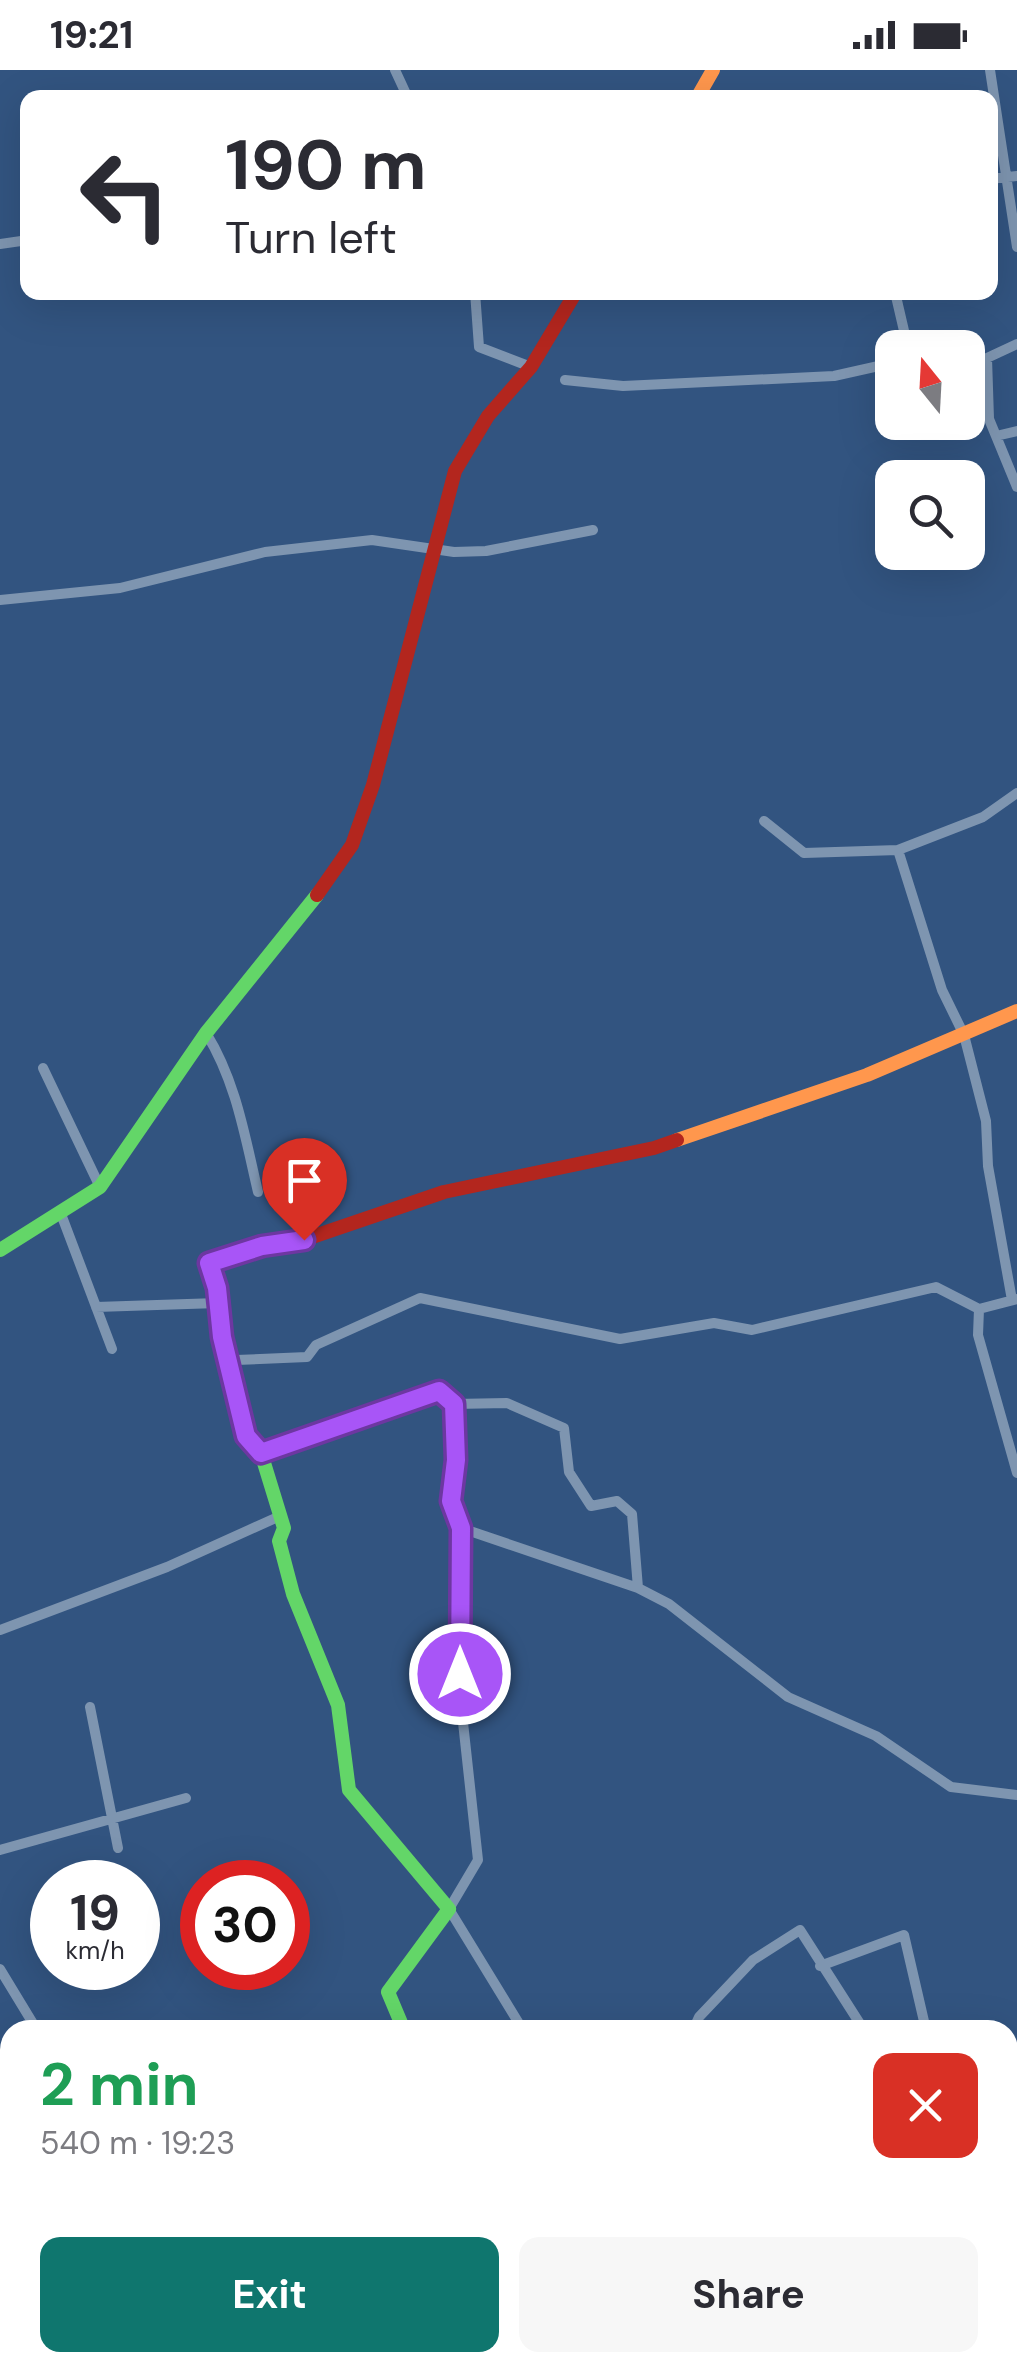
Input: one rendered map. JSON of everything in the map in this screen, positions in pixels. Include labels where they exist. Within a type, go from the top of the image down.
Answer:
[{"type":"street","points":[[998,111],[1011,177],[1017,247]]},
{"type":"street","points":[[476,300],[479,347],[531,367]]},
{"type":"street","points":[[0,1250],[100,1187],[206,1033],[302,918],[352,845],[372,785],[455,470],[488,416],[531,367],[571,300]]},
{"type":"street","points":[[898,300],[904,330]]},
{"type":"street","points":[[1017,344],[988,358],[989,419],[1017,487]]},
{"type":"street","points":[[565,380],[622,386],[834,376],[875,367]]},
{"type":"street","points":[[996,436],[1017,431]]},
{"type":"street","points":[[0,600],[120,588],[264,552],[372,540],[486,552],[593,530]]},
{"type":"street","points":[[764,821],[804,854],[898,850],[983,817],[1017,792]]},
{"type":"street","points":[[230,1370],[236,1360],[306,1357],[316,1345],[420,1298],[620,1339],[714,1323],[752,1330],[936,1287],[979,1309],[1014,1299],[988,1166],[986,1122],[964,1036],[942,990],[898,850]]},
{"type":"street","points":[[517,2020],[449,1909],[350,1790],[338,1706],[293,1594],[279,1541],[284,1528],[261,1453],[246,1436],[209,1263],[262,1246],[304,1240],[444,1192],[654,1148],[867,1075],[1017,1011]]},
{"type":"street","points":[[206,1033],[220,1056],[238,1106],[258,1192]]},
{"type":"street","points":[[43,1068],[100,1187]]},
{"type":"street","points":[[61,1214],[112,1349]]},
{"type":"street","points":[[96,1307],[218,1304]]},
{"type":"street","points":[[979,1309],[978,1336],[1017,1473]]},
{"type":"street","points":[[261,1453],[439,1391],[454,1404],[508,1403],[564,1428],[570,1472],[591,1506],[618,1501],[632,1514],[638,1588]]},
{"type":"street","points":[[400,2020],[388,1992],[449,1909],[478,1860],[461,1704],[461,1528],[451,1501],[456,1460],[454,1404]]},
{"type":"street","points":[[0,1630],[167,1568],[280,1516]]},
{"type":"street","points":[[461,1528],[638,1588],[669,1604],[788,1697],[876,1736],[951,1787],[1017,1795]]},
{"type":"street","points":[[90,1707],[118,1848]]},
{"type":"street","points":[[0,1850],[186,1798]]},
{"type":"street","points":[[698,2020],[753,1960],[800,1930],[857,2020]]},
{"type":"street","points":[[820,1966],[904,1936],[924,2020]]},
{"type":"street","points":[[0,1970],[31,2020]]},
{"type":"traffic: fast","points":[[0,1250],[100,1187],[206,1033],[317,895]]},
{"type":"traffic: fast","points":[[213,1275],[222,1337],[246,1436],[261,1453],[284,1528],[279,1541],[293,1594],[338,1705],[349,1790],[449,1909],[388,1992],[400,2020]]},
{"type":"traffic: slow","points":[[702,90],[713,70]]},
{"type":"traffic: slow","points":[[677,1140],[867,1075],[1017,1011]]},
{"type":"traffic: jam","points":[[317,895],[352,845],[373,785],[455,471],[488,416],[531,367],[571,300]]},
{"type":"traffic: jam","points":[[213,1275],[209,1263],[262,1245],[303,1240],[444,1192],[677,1140]]},
{"type":"route","points":[[304,1240],[262,1246],[209,1263],[246,1436],[261,1453],[439,1391],[454,1404],[456,1460],[451,1501],[461,1528],[460,1674]]}]
